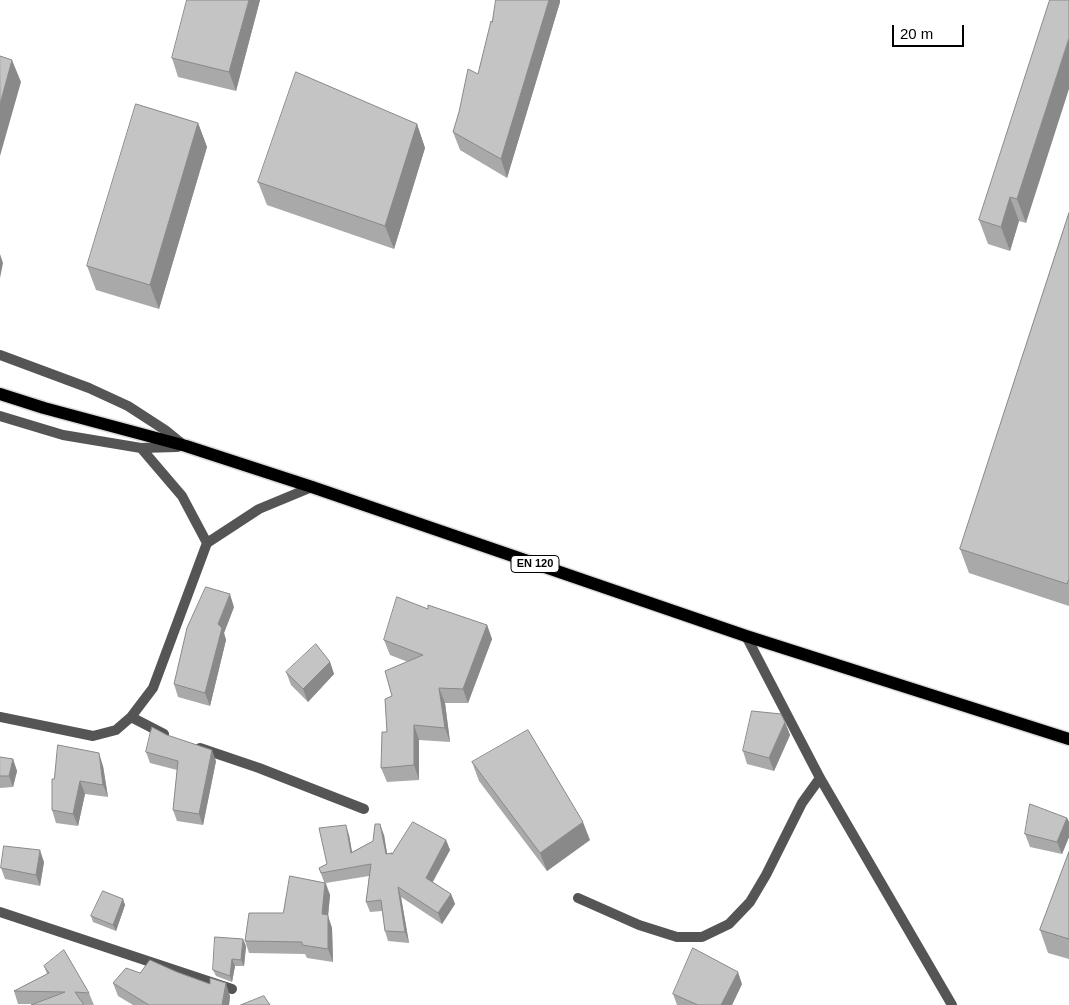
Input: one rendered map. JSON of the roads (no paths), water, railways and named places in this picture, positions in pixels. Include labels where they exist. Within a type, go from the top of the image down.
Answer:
[{"type":"main road","name":"EN 120","points":[[0,394],[44,408],[186,446],[312,487],[746,636],[1069,739]]},
{"type":"street","points":[[0,355],[89,388],[128,406],[186,446]]},
{"type":"street","points":[[0,416],[62,435],[141,448],[186,446]]},
{"type":"street","points":[[141,448],[182,496],[207,543]]},
{"type":"street","points":[[0,717],[93,736],[116,730],[131,717],[153,688],[207,543],[258,509],[312,487]]},
{"type":"street","points":[[746,636],[820,778],[952,1005]]},
{"type":"street","points":[[131,717],[173,739]]},
{"type":"street","points":[[190,745],[259,768],[364,808]]},
{"type":"street","points":[[578,898],[639,925],[677,936],[702,936],[729,924],[750,902],[766,875],[802,803],[820,778]]},
{"type":"street","points":[[0,912],[232,989]]}]
